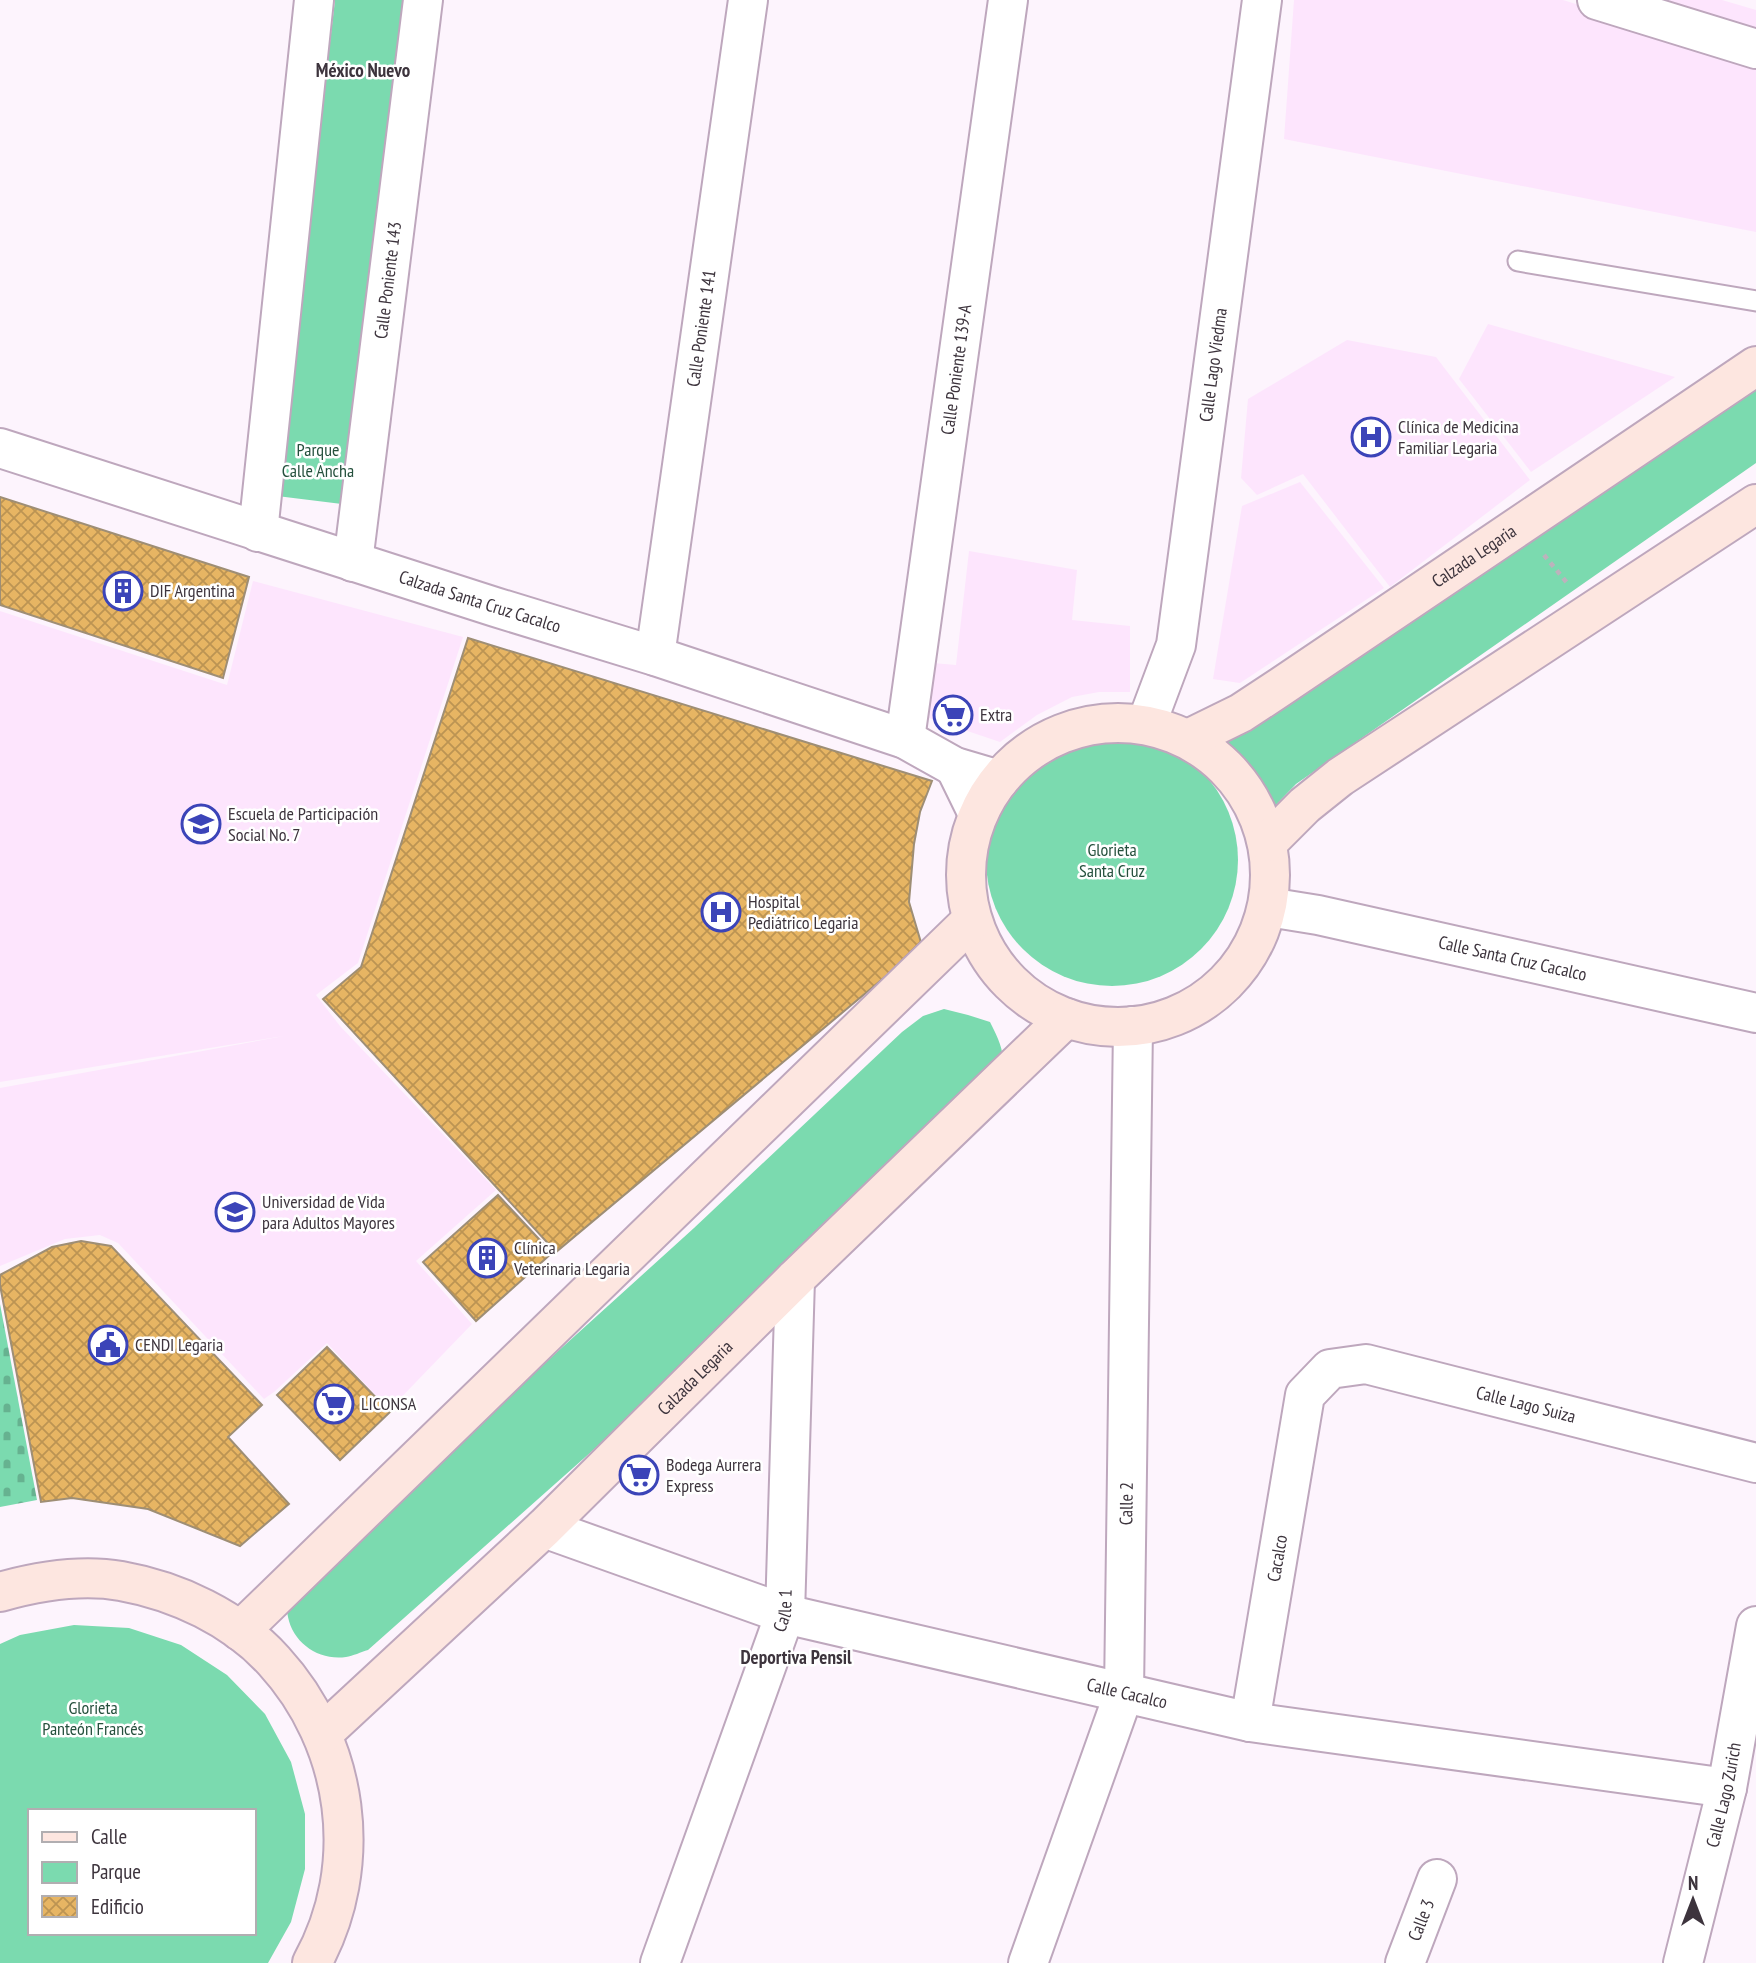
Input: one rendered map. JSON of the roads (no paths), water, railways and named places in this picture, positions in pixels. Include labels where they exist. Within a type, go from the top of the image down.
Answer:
[{"type":"main road","name":"Calzada Legaria","points":[[1188,739],[1241,713],[1756,366]]},
{"type":"main road","points":[[1268,842],[1305,804],[1340,777],[1756,504]]},
{"type":"main road","points":[[1119,723],[1146,725],[1188,739],[1216,758],[1240,782],[1257,810],[1268,842],[1272,874],[1268,907],[1250,951],[1220,988],[1180,1015],[1133,1026],[1099,1026],[1066,1018],[1035,1002],[1007,980],[986,952],[972,920],[966,893],[966,866],[969,840],[978,814],[999,780],[1018,761],[1040,744],[1065,732],[1092,725],[1119,723]]},
{"type":"main road","points":[[240,1631],[972,920]]},
{"type":"main road","name":"Calzada Legaria","points":[[322,1734],[544,1528],[795,1279],[1066,1018]]},
{"type":"main road","points":[[0,1592],[32,1583],[75,1578],[119,1581],[162,1591],[203,1608],[240,1631],[274,1661],[301,1696],[322,1734],[337,1775],[344,1818],[344,1860],[337,1903],[323,1944],[312,1963]]},
{"type":"street","points":[[258,532],[314,0]]},
{"type":"street","name":"Calle Poniente 143","points":[[353,562],[424,0]]},
{"type":"street","name":"Calle Poniente 141","points":[[655,656],[748,0]]},
{"type":"street","name":"Calle Poniente 139-A","points":[[905,739],[1008,0]]},
{"type":"street","name":"Calle Lago Viedma","points":[[1146,725],[1176,645],[1262,0]]},
{"type":"street","points":[[1597,0],[1756,49]]},
{"type":"street","name":"Calzada Santa Cruz Cacalco","points":[[0,448],[655,656],[905,739],[956,767],[999,780]]},
{"type":"street","points":[[956,767],[978,814]]},
{"type":"street","name":"Calle Santa Cruz Cacalco","points":[[1268,907],[1318,915],[1756,1013]]},
{"type":"street","name":"Calle 2","points":[[1028,1963],[1124,1693],[1133,1026]]},
{"type":"street","name":"Calle 1","points":[[660,1963],[785,1614],[795,1279]]},
{"type":"street","name":"Calle Lago Suiza","points":[[1306,1395],[1330,1370],[1366,1364],[1756,1463]]},
{"type":"street","name":"Cacalco","points":[[1250,1723],[1306,1395]]},
{"type":"street","name":"Calle Cacalco","points":[[544,1528],[785,1614],[1250,1723],[1727,1788]]},
{"type":"street","name":"Calle Lago Zurich","points":[[1684,1963],[1727,1788],[1756,1626]]},
{"type":"street","name":"Calle 3","points":[[1405,1963],[1437,1879]]},
{"type":"lane","points":[[1518,261],[1756,301]]},
{"type":"place","name":"Clínica de Medicina Familiar Legaria","points":[[1371,437]]},
{"type":"place","name":"DIF Argentina","points":[[123,591]]},
{"type":"place","name":"Extra","points":[[953,715]]},
{"type":"place","name":"Escuela de Participación Social No. 7","points":[[201,824]]},
{"type":"place","name":"Hospital Pediátrico Legaria","points":[[721,912]]},
{"type":"place","name":"Universidad de Vida para Adultos Mayores","points":[[235,1212]]},
{"type":"place","name":"Clínica Veterinaria Legaria","points":[[487,1258]]},
{"type":"place","name":"CENDI Legaria","points":[[108,1345]]},
{"type":"place","name":"LICONSA","points":[[334,1404]]},
{"type":"place","name":"Bodega Aurrera Express","points":[[639,1475]]},
{"type":"district","name":"México Nuevo","points":[[363,70]]},
{"type":"district","name":"Deportiva Pensil","points":[[796,1657]]},
{"type":"park label","name":"Parque Calle Ancha","points":[[318,460]]},
{"type":"park label","name":"Glorieta Santa Cruz","points":[[1112,860]]},
{"type":"park label","name":"Glorieta Panteón Francés","points":[[93,1718]]}]
